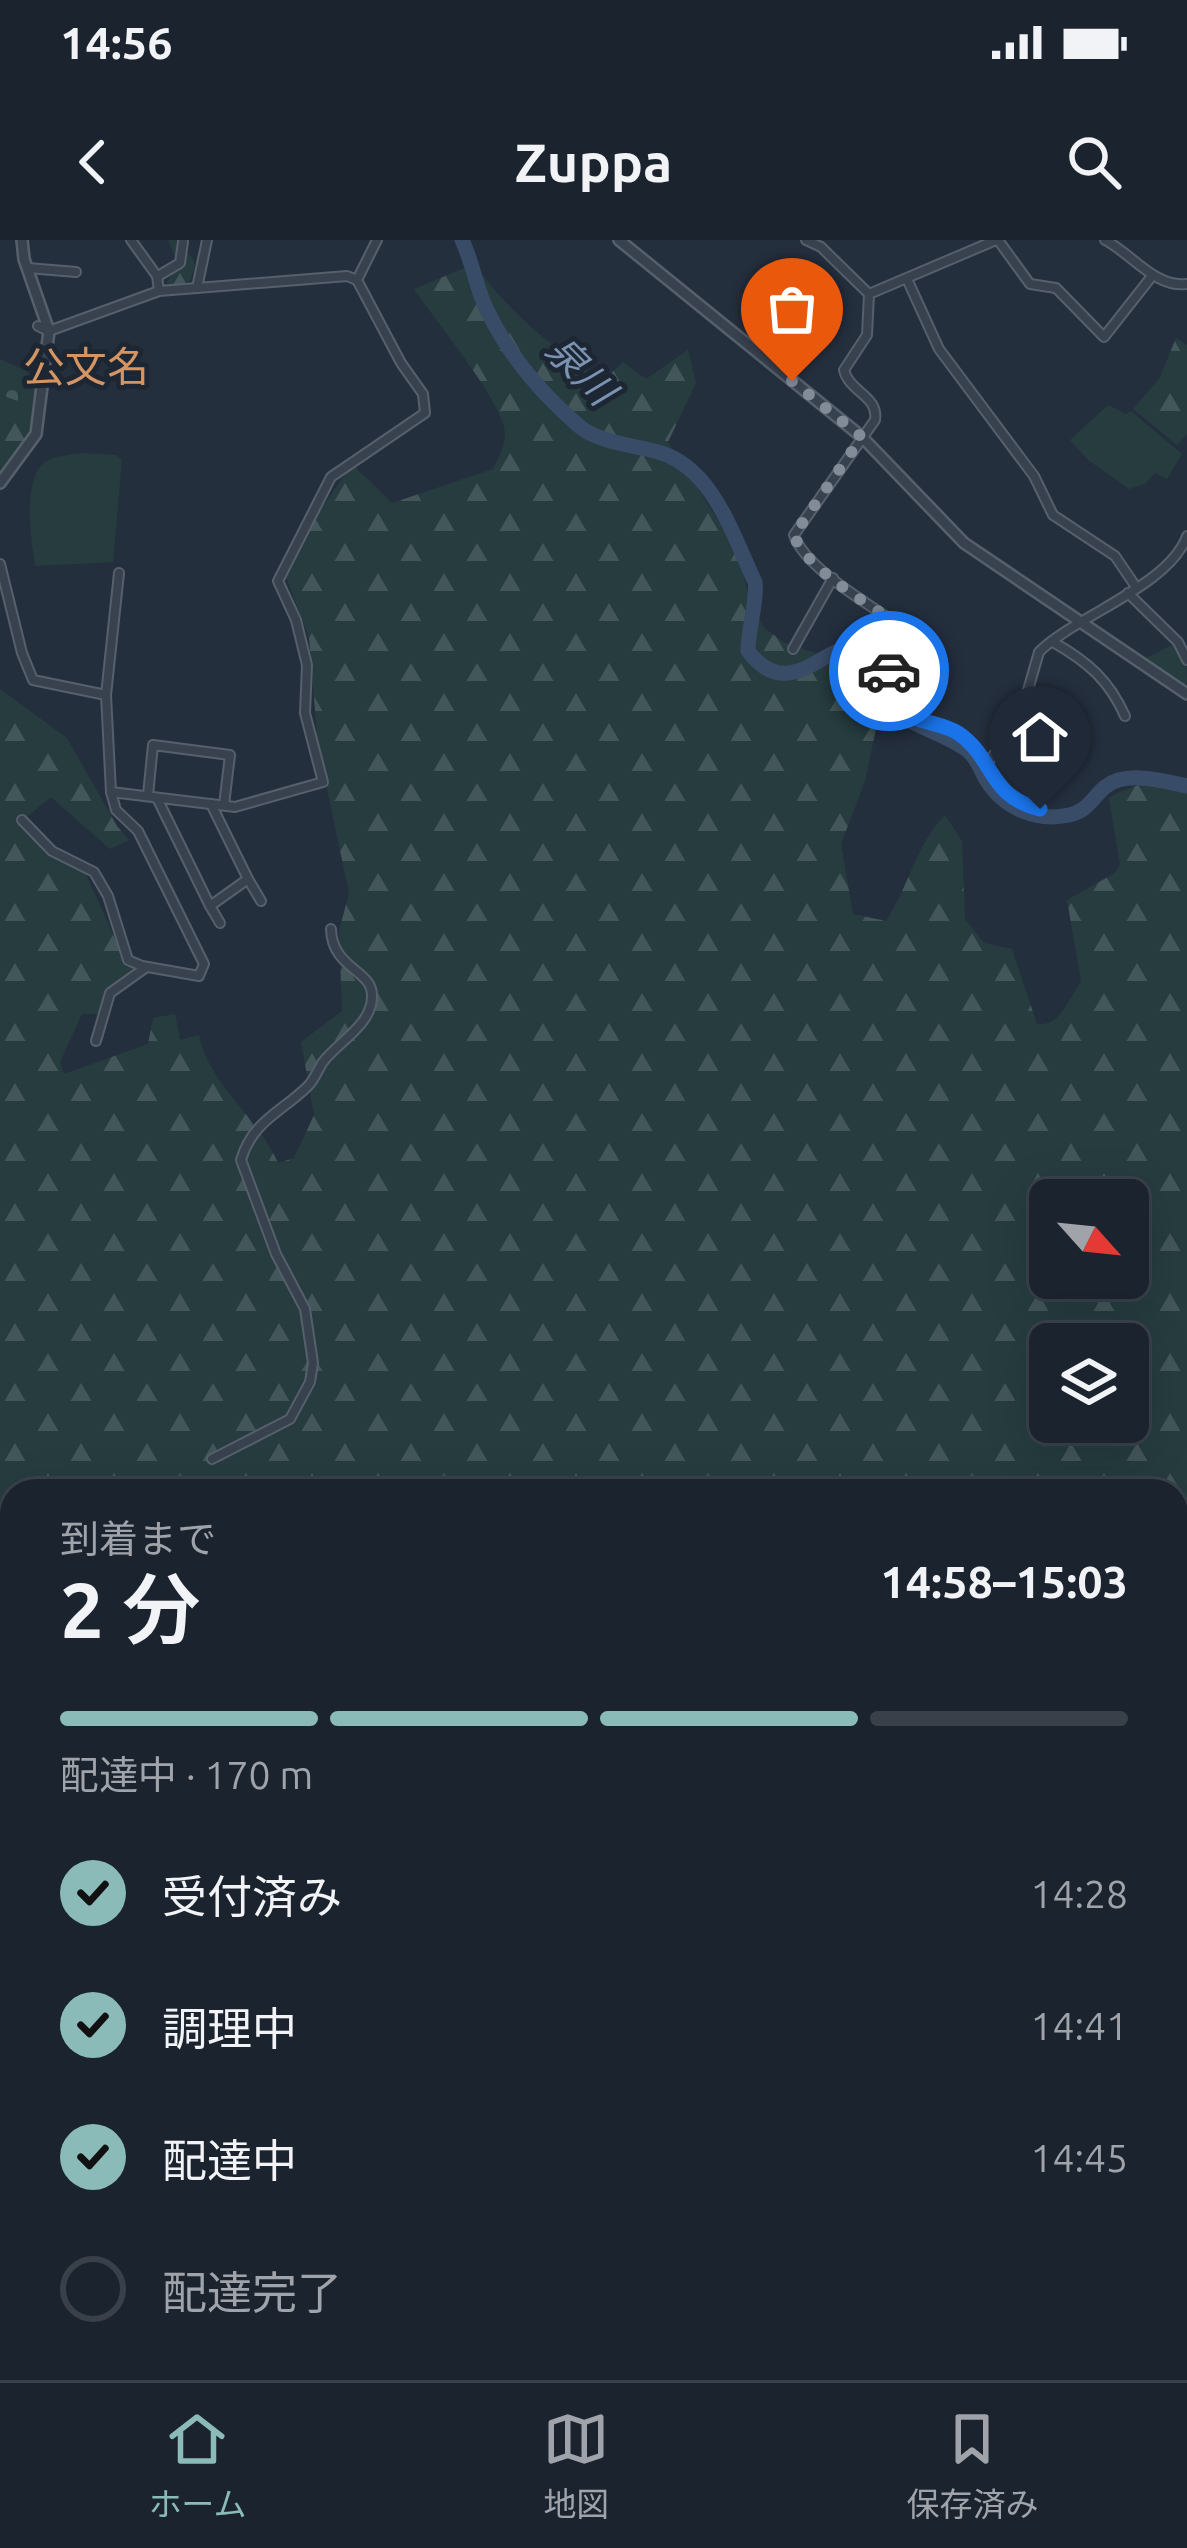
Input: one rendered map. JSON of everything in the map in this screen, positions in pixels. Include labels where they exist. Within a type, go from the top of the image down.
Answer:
[{"type":"street","points":[[0,483],[36,434],[44,328],[22,240]]},
{"type":"street","points":[[131,240],[158,276],[159,291]]},
{"type":"street","points":[[197,289],[207,240]]},
{"type":"street","points":[[357,280],[377,240]]},
{"type":"street","points":[[619,240],[862,437],[964,543],[1187,694]]},
{"type":"street","points":[[806,240],[821,247],[868,294],[867,335],[844,370],[848,382],[876,411],[794,535],[797,545],[832,578],[903,628],[907,642],[889,671],[887,692],[902,711],[961,736],[1003,793],[1019,804],[1040,809]]},
{"type":"street","points":[[868,294],[997,240],[1030,284],[1056,288],[1104,337],[1152,276]]},
{"type":"street","points":[[1106,240],[1152,276],[1174,286],[1187,284]]},
{"type":"street","points":[[158,276],[180,263],[183,242]]},
{"type":"street","points":[[28,268],[76,272]]},
{"type":"street","points":[[44,328],[159,291],[347,276],[357,280],[400,363],[423,394],[425,413],[332,477],[278,581],[296,620],[307,665],[305,713],[323,782],[248,805],[111,792]]},
{"type":"street","points":[[907,279],[939,349],[1034,476],[1053,515],[1115,556],[1132,590],[1187,660]]},
{"type":"street","points":[[986,765],[1019,722],[1039,652],[1132,590],[1182,549],[1187,536]]},
{"type":"street","points":[[0,564],[33,680],[106,695]]},
{"type":"street","points":[[22,820],[52,850],[94,872],[108,896],[128,960],[199,976],[204,964],[138,831],[116,810],[111,792],[106,695],[118,573]]},
{"type":"street","points":[[793,649],[832,578]]},
{"type":"street","points":[[1174,639],[1186,629]]},
{"type":"street","points":[[1052,641],[1112,688],[1125,716]]},
{"type":"street","points":[[913,731],[918,720]]},
{"type":"street","points":[[220,923],[152,796],[153,745],[230,754],[224,806]]},
{"type":"street","points":[[211,803],[261,901]]},
{"type":"street","points":[[210,906],[248,879]]},
{"type":"street","points":[[212,1459],[290,1419],[310,1382],[313,1363],[305,1309],[276,1254],[241,1160],[253,1135],[309,1085],[368,1010],[373,995],[369,982],[337,956],[331,928]]},
{"type":"street","points":[[96,1042],[110,993],[146,967]]},
{"type":"green space","points":[[168,240],[184,240],[185,252],[195,266],[190,281],[169,288],[167,282],[178,264]]},
{"type":"green space","points":[[474,264],[533,329],[603,381],[623,362],[646,379],[688,350],[696,383],[668,442],[737,550],[749,597],[763,627],[785,643],[815,653],[845,655],[874,676],[881,705],[865,781],[841,844],[853,914],[886,921],[927,839],[945,815],[962,841],[965,919],[984,943],[1012,949],[1037,1024],[1052,1021],[1081,981],[1067,900],[1115,873],[1120,864],[1109,798],[1147,783],[1187,783],[1187,1479],[0,1479],[0,689],[67,738],[129,840],[110,849],[51,797],[23,820],[84,870],[125,961],[136,970],[110,990],[102,1014],[82,1014],[60,1062],[64,1074],[148,1044],[153,1018],[175,1014],[180,1040],[199,1035],[213,1070],[278,1163],[294,1158],[314,1115],[301,1042],[342,1011],[339,931],[349,893],[318,746],[309,638],[285,574],[311,524],[352,464],[392,503],[493,469],[505,433],[493,402],[414,289]]},
{"type":"green space","points":[[1176,338],[1187,345],[1187,434],[1177,445],[1133,409],[1159,379]]},
{"type":"green space","points":[[0,359],[28,372],[18,401],[0,395]]},
{"type":"green space","points":[[28,374],[40,376],[33,433],[0,474],[0,395],[18,401]]},
{"type":"green space","points":[[1108,405],[1126,414],[1131,411],[1182,454],[1167,479],[1155,473],[1145,484],[1129,489],[1088,460],[1070,440]]},
{"type":"green space","points":[[116,455],[122,460],[113,562],[35,566],[30,511],[38,470],[53,458]]},
{"type":"green space","points":[[1174,644],[1186,656],[1183,686],[1144,659]]},
{"type":"waterway","name":"泉川","points":[[462,240],[495,326],[552,401],[587,432],[677,460],[707,488],[755,582],[748,651],[766,668],[784,673],[800,670],[846,647],[860,648],[876,663],[885,704],[967,750],[994,791],[1012,806],[1034,815],[1075,813],[1105,787],[1123,779],[1187,786]]},
{"type":"way so far","points":[[792,381],[862,437],[794,535],[797,545],[829,575],[903,628],[907,642],[889,671]]},
{"type":"district","name":"公文名","points":[[86,367]]},
{"type":"route","points":[[889,671],[887,692],[902,711],[953,730],[986,765],[1003,793],[1019,804],[1040,809]]}]
